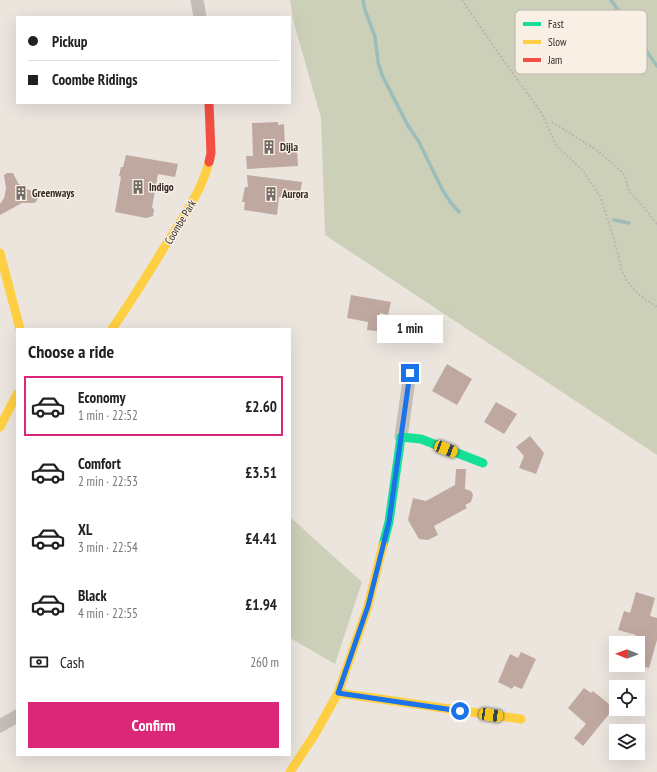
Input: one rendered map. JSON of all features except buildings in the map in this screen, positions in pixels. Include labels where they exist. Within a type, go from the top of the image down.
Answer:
[{"type":"street","points":[[197,0],[200,16]]},
{"type":"street","name":"Coombe Park","points":[[113,328],[125,311],[190,206],[204,178],[210,153],[209,104]]},
{"type":"street","points":[[0,253],[20,328]]},
{"type":"street","points":[[290,772],[315,734],[338,693],[368,606],[389,522],[410,373]]},
{"type":"street","points":[[0,426],[16,396]]},
{"type":"street","points":[[401,437],[421,439],[484,463]]},
{"type":"street","points":[[338,693],[521,719]]},
{"type":"street","points":[[0,726],[16,717]]},
{"type":"path","points":[[462,0],[541,112],[556,145],[583,171],[600,196],[622,270],[627,281],[638,294],[657,306]]},
{"type":"path","points":[[552,122],[598,151],[622,172],[630,193],[657,224]]},
{"type":"green space","points":[[290,0],[657,0],[657,455],[325,235],[321,118],[293,20]]},
{"type":"green space","points":[[291,518],[362,582],[335,664],[291,639]]},
{"type":"waterway","points":[[363,0],[375,37],[378,62],[382,75],[407,124],[419,142],[442,189],[459,212]]},
{"type":"waterway","points":[[611,0],[618,10]]},
{"type":"waterway","points":[[647,52],[657,66]]},
{"type":"waterway","points":[[614,220],[629,223]]},
{"type":"traffic: fast","points":[[383,545],[389,522],[401,437],[421,439],[483,463]]},
{"type":"traffic: slow","points":[[113,328],[190,206],[206,173],[209,162]]},
{"type":"traffic: slow","points":[[0,253],[20,328]]},
{"type":"traffic: slow","points":[[0,427],[16,396]]},
{"type":"traffic: slow","points":[[290,772],[315,734],[338,693],[368,606],[383,545]]},
{"type":"traffic: slow","points":[[338,693],[521,719]]},
{"type":"traffic: jam","points":[[209,104],[211,153],[209,162]]},
{"type":"place","name":"Dijla","points":[[269,147]]},
{"type":"place","name":"Indigo","points":[[138,187]]},
{"type":"place","name":"Greenways","points":[[21,193]]},
{"type":"place","name":"Aurora","points":[[271,194]]},
{"type":"route","points":[[410,373],[389,522],[368,606],[338,693],[460,711]]}]
